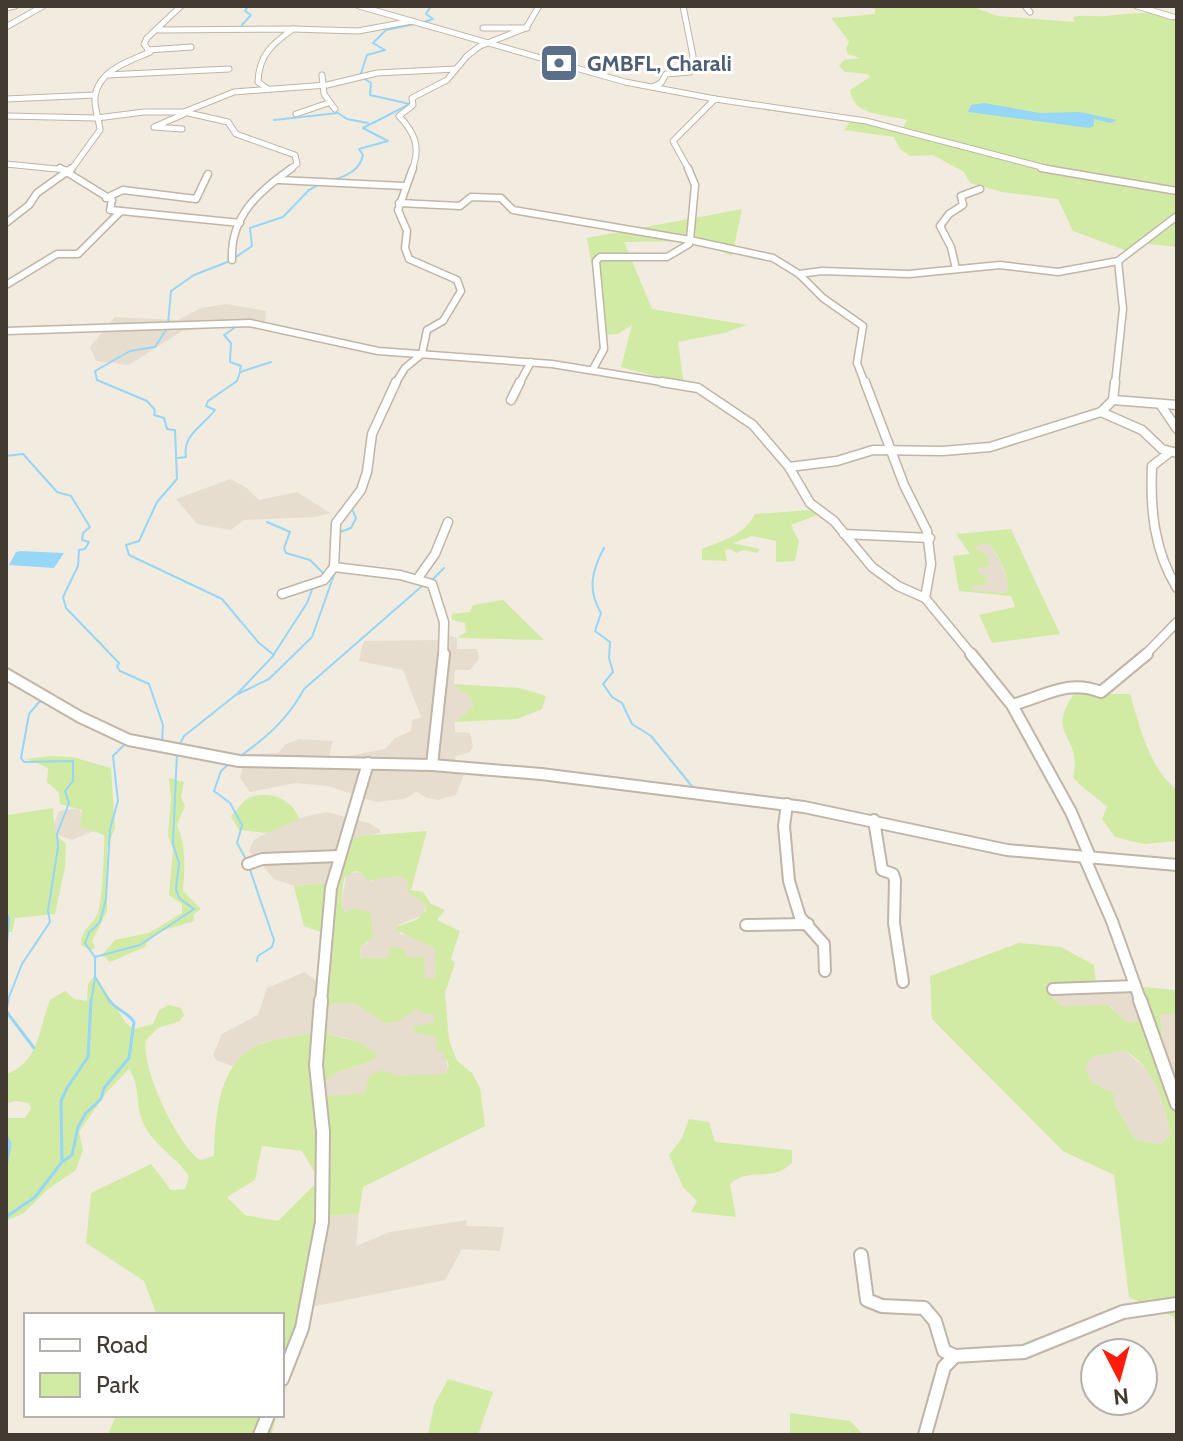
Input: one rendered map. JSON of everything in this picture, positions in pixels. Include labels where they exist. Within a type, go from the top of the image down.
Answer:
[{"type":"street","points":[[6,8],[15,6]]},
{"type":"street","points":[[6,27],[43,6]]},
{"type":"street","points":[[6,223],[29,205],[37,193],[70,172],[100,130],[95,95],[107,75],[127,61],[150,52],[144,42],[172,21],[181,6]]},
{"type":"street","points":[[359,6],[378,8],[559,65],[653,87],[866,121],[1037,167],[1177,191]]},
{"type":"street","points":[[422,354],[427,330],[443,321],[457,299],[461,285],[457,280],[409,259],[405,248],[407,231],[398,210],[419,147],[411,125],[399,116],[413,105],[412,98],[453,76],[469,53],[527,28],[534,22],[539,6]]},
{"type":"street","points":[[653,87],[661,83],[666,74],[690,72],[693,56],[683,6]]},
{"type":"street","points":[[1025,6],[1030,12]]},
{"type":"street","points":[[1137,6],[1173,17]]},
{"type":"street","points":[[393,15],[400,10]]},
{"type":"street","points":[[158,30],[358,31],[420,22]]},
{"type":"street","points":[[483,28],[527,28]]},
{"type":"street","points":[[269,89],[258,82],[259,67],[267,47],[293,29]]},
{"type":"street","points":[[148,50],[191,47]]},
{"type":"street","points":[[107,75],[229,69]]},
{"type":"street","points":[[182,129],[154,127],[234,92],[456,69]]},
{"type":"street","points":[[322,75],[320,85],[328,103],[335,109]]},
{"type":"street","points":[[6,99],[95,95]]},
{"type":"street","points":[[593,369],[604,349],[596,261],[600,257],[667,257],[689,244],[695,185],[673,141],[715,99]]},
{"type":"street","points":[[296,114],[328,103]]},
{"type":"street","points":[[6,116],[99,118],[144,112],[184,113],[228,122],[236,134],[289,151],[297,164],[257,194],[231,243],[232,260]]},
{"type":"street","points":[[6,164],[56,166],[70,172],[112,200],[110,210],[240,223]]},
{"type":"street","points":[[106,198],[123,190],[196,199],[208,174]]},
{"type":"street","points":[[279,180],[404,186]]},
{"type":"street","points":[[956,269],[951,243],[940,226],[963,205],[961,196],[980,189]]},
{"type":"street","points":[[399,203],[460,206],[471,197],[501,198],[513,210],[690,240],[773,258],[799,274],[834,307],[863,326],[857,363],[902,484],[919,511],[930,538],[932,552],[925,598]]},
{"type":"street","points":[[6,285],[57,254],[78,254],[121,211]]},
{"type":"street","points":[[799,274],[822,271],[909,274],[1000,265],[1058,272],[1118,261],[1177,216]]},
{"type":"street","points":[[1165,225],[1177,233]]},
{"type":"street","points":[[789,467],[837,461],[873,450],[943,451],[990,447],[1101,412],[1113,400],[1123,309],[1118,261]]},
{"type":"street","points":[[6,331],[250,323],[378,351],[593,369],[681,383],[707,393],[753,425],[789,467],[810,503],[834,521],[859,554],[885,577],[925,598],[1012,705],[1071,812],[1177,1104]]},
{"type":"street","points":[[341,567],[336,523],[348,511],[364,482],[375,424],[412,358],[422,354]]},
{"type":"street","points":[[511,400],[531,362]]},
{"type":"street","points":[[1113,400],[1177,405]]},
{"type":"street","points":[[1160,404],[1177,429]]},
{"type":"street","points":[[1101,412],[1142,430],[1173,453],[1152,466],[1151,488],[1162,561],[1177,588]]},
{"type":"street","points":[[418,578],[435,554],[448,522]]},
{"type":"street","points":[[844,534],[930,538]]},
{"type":"street","points":[[282,594],[324,580],[341,567],[430,582],[444,622],[445,641],[432,765]]},
{"type":"street","points":[[1012,705],[1046,696],[1057,688],[1067,686],[1083,685],[1101,692],[1156,647],[1177,622]]},
{"type":"street","points":[[6,674],[80,717],[129,740],[236,760],[432,765],[787,804],[1007,850],[1177,865]]},
{"type":"street","points":[[284,1374],[302,1328],[322,1222],[323,1132],[316,1065],[331,888],[368,763]]},
{"type":"street","points":[[787,804],[784,826],[787,870],[800,917],[824,944],[825,971]]},
{"type":"street","points":[[874,820],[882,870],[893,874],[895,880],[894,923],[903,982]]},
{"type":"street","points":[[248,864],[262,859],[340,856]]},
{"type":"street","points":[[746,925],[808,924]]},
{"type":"street","points":[[1053,989],[1135,986]]},
{"type":"street","points":[[861,1255],[867,1300],[880,1307],[920,1306],[926,1309],[933,1319],[944,1351],[955,1356],[1024,1352],[1123,1312],[1177,1304]]},
{"type":"street","points":[[925,1435],[944,1367],[955,1356]]},
{"type":"shaded area","points":[[227,304],[266,311],[265,323],[182,331],[129,365],[96,361],[90,347],[115,317],[178,320],[201,308]]},
{"type":"shaded area","points":[[230,479],[247,488],[259,500],[297,492],[330,513],[316,517],[244,520],[231,530],[197,524],[176,499]]},
{"type":"shaded area","points":[[989,544],[1001,562],[1008,582],[1008,590],[1004,593],[971,591],[971,586],[986,584],[978,573],[979,552],[973,547]]},
{"type":"shaded area","points":[[442,633],[457,638],[457,649],[477,649],[479,659],[470,670],[455,670],[454,684],[470,697],[473,707],[455,722],[455,732],[470,733],[473,746],[470,752],[457,756],[454,761],[466,769],[456,795],[438,800],[417,792],[404,799],[376,802],[328,786],[296,783],[250,792],[240,778],[246,755],[278,753],[286,744],[299,739],[333,741],[328,760],[385,749],[395,738],[411,731],[412,720],[421,717],[403,670],[359,661],[361,650],[364,641],[440,640]]},
{"type":"shaded area","points":[[79,808],[86,827],[94,831],[72,840],[55,834],[53,827],[59,811]]},
{"type":"shaded area","points":[[327,812],[369,823],[380,830],[380,833],[355,839],[384,837],[383,855],[362,857],[359,847],[352,846],[340,882],[294,886],[274,879],[249,851],[254,840],[272,830],[303,817]]},
{"type":"shaded area","points":[[360,872],[372,882],[380,876],[401,876],[407,880],[408,892],[427,905],[423,915],[398,925],[400,934],[410,935],[435,948],[441,961],[436,978],[430,982],[363,964],[360,948],[369,942],[355,908],[344,912],[341,901],[347,873]]},
{"type":"shaded area","points":[[304,972],[320,983],[314,1032],[262,1043],[232,1066],[216,1060],[213,1055],[222,1034],[258,1015],[267,988]]},
{"type":"shaded area","points":[[1057,982],[1130,988],[1140,1021],[1126,1022],[1116,1015],[1112,1007],[1061,1006],[1045,990]]},
{"type":"shaded area","points":[[335,1003],[354,1003],[374,1013],[425,1007],[438,1017],[448,1070],[444,1075],[375,1087],[371,1095],[333,1103],[327,1096],[324,1082],[335,1073],[372,1061],[350,1039],[328,1034],[324,1009]]},
{"type":"shaded area","points":[[1160,1013],[1177,1014],[1177,1090],[1166,1064]]},
{"type":"shaded area","points":[[1124,1050],[1153,1075],[1160,1090],[1170,1135],[1161,1144],[1136,1140],[1114,1104],[1114,1093],[1091,1082],[1085,1067],[1092,1057]]},
{"type":"shaded area","points":[[359,1214],[356,1246],[390,1232],[467,1220],[466,1226],[504,1227],[500,1251],[462,1249],[445,1280],[311,1307],[325,1216]]},
{"type":"green space","points":[[864,6],[970,6],[998,16],[1075,22],[1073,17],[1077,16],[1142,13],[1177,20],[1177,247],[1140,243],[1127,251],[1073,231],[1058,199],[1002,192],[970,183],[964,172],[933,155],[910,156],[900,149],[894,137],[844,130],[852,119],[901,131],[907,120],[871,112],[857,105],[850,90],[870,77],[868,74],[845,72],[839,66],[844,60],[860,58],[848,54],[849,41],[831,18],[875,14],[875,9]]},
{"type":"green space","points":[[742,209],[732,256],[697,241],[624,242],[652,309],[747,325],[678,342],[684,384],[621,367],[632,325],[618,334],[604,335],[587,238]]},
{"type":"green space","points":[[812,510],[817,515],[791,525],[799,541],[795,561],[776,562],[776,541],[752,536],[733,543],[759,549],[758,553],[744,550],[736,553],[731,549],[725,550],[727,561],[702,560],[702,549],[739,532],[755,514]]},
{"type":"green space","points":[[1011,529],[1060,634],[992,643],[979,615],[1015,607],[1011,596],[959,591],[953,556],[970,554],[956,534]],"holes":[[[989,544],[1005,571],[1008,590],[1004,593],[971,590],[971,586],[986,585],[986,577],[979,573],[978,568],[989,566],[988,557],[974,547]]]},
{"type":"green space","points":[[503,600],[544,640],[457,638],[466,632],[465,623],[452,620],[452,614],[470,612],[473,605]]},
{"type":"green space","points":[[453,684],[520,688],[546,696],[542,709],[517,719],[455,722],[473,707],[470,697]]},
{"type":"green space","points":[[1074,694],[1130,694],[1152,759],[1177,790],[1177,841],[1143,844],[1115,837],[1102,819],[1107,807],[1073,777],[1075,762],[1063,728],[1063,719]]},
{"type":"green space","points":[[72,757],[111,768],[115,828],[107,848],[107,911],[92,941],[95,948],[90,950],[81,945],[81,940],[99,906],[104,835],[80,826],[82,810],[60,804],[59,793],[47,782],[48,768],[26,759]]},
{"type":"green space","points":[[169,778],[184,782],[181,797],[185,806],[177,825],[183,849],[183,891],[201,909],[194,914],[194,921],[159,932],[145,947],[110,962],[102,955],[115,940],[149,933],[182,913],[182,904],[169,895],[173,850],[168,835]]},
{"type":"green space","points":[[269,795],[288,803],[299,819],[267,833],[239,830],[231,816],[243,802],[250,797]]},
{"type":"green space","points":[[53,808],[55,834],[66,844],[65,867],[55,914],[15,918],[12,932],[6,932],[7,815]]},
{"type":"green space","points":[[427,831],[411,890],[423,892],[431,904],[445,910],[437,920],[460,931],[451,959],[455,963],[445,993],[449,1040],[457,1061],[472,1073],[480,1088],[485,1126],[363,1187],[359,1214],[325,1216],[311,1307],[284,1395],[284,1313],[156,1313],[144,1281],[86,1243],[91,1193],[151,1164],[171,1190],[185,1189],[189,1176],[145,1126],[129,1069],[106,1093],[79,1132],[83,1150],[76,1170],[47,1190],[24,1213],[6,1221],[6,1118],[25,1118],[31,1109],[29,1103],[15,1101],[6,1104],[6,1074],[17,1069],[32,1053],[50,1000],[65,991],[74,999],[87,1001],[88,984],[95,975],[126,1023],[134,1029],[153,1024],[159,1010],[169,1005],[181,1008],[184,1015],[180,1021],[158,1028],[146,1040],[149,1068],[162,1104],[181,1139],[200,1160],[214,1156],[218,1106],[228,1075],[237,1061],[249,1050],[264,1043],[314,1032],[324,962],[334,937],[304,926],[294,886],[340,882],[353,839]],"holes":[[[354,871],[360,872],[369,881],[402,877],[407,880],[408,892],[426,905],[426,911],[416,920],[398,926],[396,930],[435,948],[436,978],[425,978],[424,957],[406,957],[406,950],[391,946],[387,959],[361,958],[360,948],[373,937],[371,913],[355,908],[344,912],[341,901],[344,878]],[[335,1003],[354,1003],[386,1023],[399,1021],[417,1008],[418,1012],[433,1014],[435,1022],[414,1026],[414,1032],[437,1037],[436,1050],[442,1050],[447,1071],[445,1074],[398,1076],[382,1070],[369,1076],[365,1093],[327,1096],[324,1083],[335,1073],[372,1061],[378,1055],[359,1042],[328,1034],[324,1009]],[[262,1146],[302,1151],[319,1180],[278,1221],[245,1215],[227,1197],[255,1180]]]},
{"type":"green space","points":[[1019,943],[1061,947],[1094,965],[1096,983],[1177,990],[1177,1014],[1160,1014],[1166,1064],[1177,1090],[1177,1346],[1174,1317],[1129,1297],[1114,1175],[1063,1151],[932,1019],[930,976]],"holes":[[[1058,982],[1130,988],[1140,1021],[1126,1022],[1108,1005],[1061,1006],[1045,990]],[[1124,1050],[1144,1067],[1157,1087],[1170,1135],[1161,1144],[1136,1140],[1114,1104],[1114,1093],[1091,1082],[1085,1067],[1092,1057]]]},
{"type":"green space","points":[[689,1119],[709,1122],[715,1142],[792,1150],[792,1163],[776,1172],[745,1176],[730,1184],[736,1217],[691,1212],[697,1201],[683,1187],[669,1155],[682,1138]]},
{"type":"green space","points":[[448,1379],[493,1392],[478,1435],[428,1435],[434,1405]]},
{"type":"green space","points":[[790,1413],[850,1421],[864,1435],[790,1435]]},
{"type":"green space","points":[[115,1417],[276,1417],[271,1435],[108,1435]]},
{"type":"water","points":[[984,103],[1040,113],[1080,112],[1117,120],[1110,123],[1094,119],[1094,126],[1089,128],[968,112],[971,105]]},
{"type":"water","points":[[16,552],[64,553],[54,568],[9,565]]},
{"type":"waterway","points":[[242,25],[251,15],[245,11],[248,6]]},
{"type":"waterway","points":[[421,23],[433,19],[426,14],[431,6]]},
{"type":"waterway","points":[[334,180],[349,174],[359,165],[363,155],[359,149],[388,141],[363,128],[410,104],[370,95],[371,83],[360,76],[367,55],[385,50],[373,43],[386,30],[415,24]]},
{"type":"waterway","points":[[274,120],[338,113],[347,119],[368,123]]},
{"type":"waterway","points":[[236,257],[252,246],[250,228],[283,217],[309,190],[320,184]]},
{"type":"waterway","points":[[168,324],[171,291],[194,275],[230,261]]},
{"type":"waterway","points":[[237,326],[224,335],[231,343],[230,362],[241,366],[240,370]]},
{"type":"waterway","points":[[166,330],[155,347],[130,351],[95,371],[97,380],[147,401],[155,410],[154,415],[164,418],[167,429],[175,430],[177,479],[157,502],[139,541],[126,545],[129,555],[222,599],[259,643],[274,655],[237,694],[184,736],[180,744]]},
{"type":"waterway","points":[[178,458],[186,457],[190,437],[215,410],[206,406],[208,401],[237,381],[240,372],[271,362]]},
{"type":"waterway","points":[[6,456],[23,454],[57,492],[71,496],[90,527],[83,533],[82,540],[89,542],[85,549],[79,550],[78,566],[63,597],[66,608],[119,663],[117,667],[120,671],[149,684],[163,725],[162,742]]},
{"type":"waterway","points":[[340,532],[351,528],[356,518],[353,511]]},
{"type":"waterway","points":[[267,522],[290,532],[284,548],[286,553],[310,560],[325,575]]},
{"type":"waterway","points":[[604,548],[593,580],[594,596],[601,613],[595,631],[610,642],[609,658],[613,672],[603,684],[612,697],[622,703],[632,724],[651,736],[695,790]]},
{"type":"waterway","points":[[431,581],[444,568]]},
{"type":"waterway","points":[[238,694],[269,679],[312,637],[335,572]]},
{"type":"waterway","points":[[239,757],[276,727],[304,689],[422,586]]},
{"type":"waterway","points":[[274,654],[307,603],[313,587]]},
{"type":"waterway","points":[[7,1002],[22,964],[50,922],[48,911],[58,847],[57,834],[69,803],[65,791],[73,781],[73,761],[24,762],[21,758],[29,714],[39,702],[45,701]]},
{"type":"waterway","points":[[50,705],[69,717]]},
{"type":"waterway","points":[[94,956],[85,943],[89,933],[100,922],[106,899],[110,829],[118,801],[113,756],[126,743]]},
{"type":"waterway","points":[[110,1002],[95,977],[95,957],[140,945],[194,909],[179,898],[176,889],[179,863],[173,844],[177,752]]},
{"type":"waterway","points":[[229,764],[221,771],[214,791],[230,803],[242,825],[237,843],[247,861]]},
{"type":"waterway","points":[[249,867],[274,940],[272,947],[258,956],[257,961]]},
{"type":"waterway","points":[[6,911],[9,919],[6,957]]},
{"type":"waterway","points":[[91,1002],[95,978]]},
{"type":"waterway","points":[[8,1000],[6,1011],[34,1048]]},
{"type":"waterway","points":[[62,1161],[61,1101],[88,1057],[91,1000]]},
{"type":"waterway","points":[[6,1217],[35,1197],[62,1162],[72,1155],[78,1127],[86,1113],[101,1099],[104,1088],[129,1058],[134,1022],[109,1000]]},
{"type":"waterway","points":[[6,1134],[10,1144],[6,1167]]},
{"type":"place","name":"GMBFL, Charali","points":[[559,63]]}]
